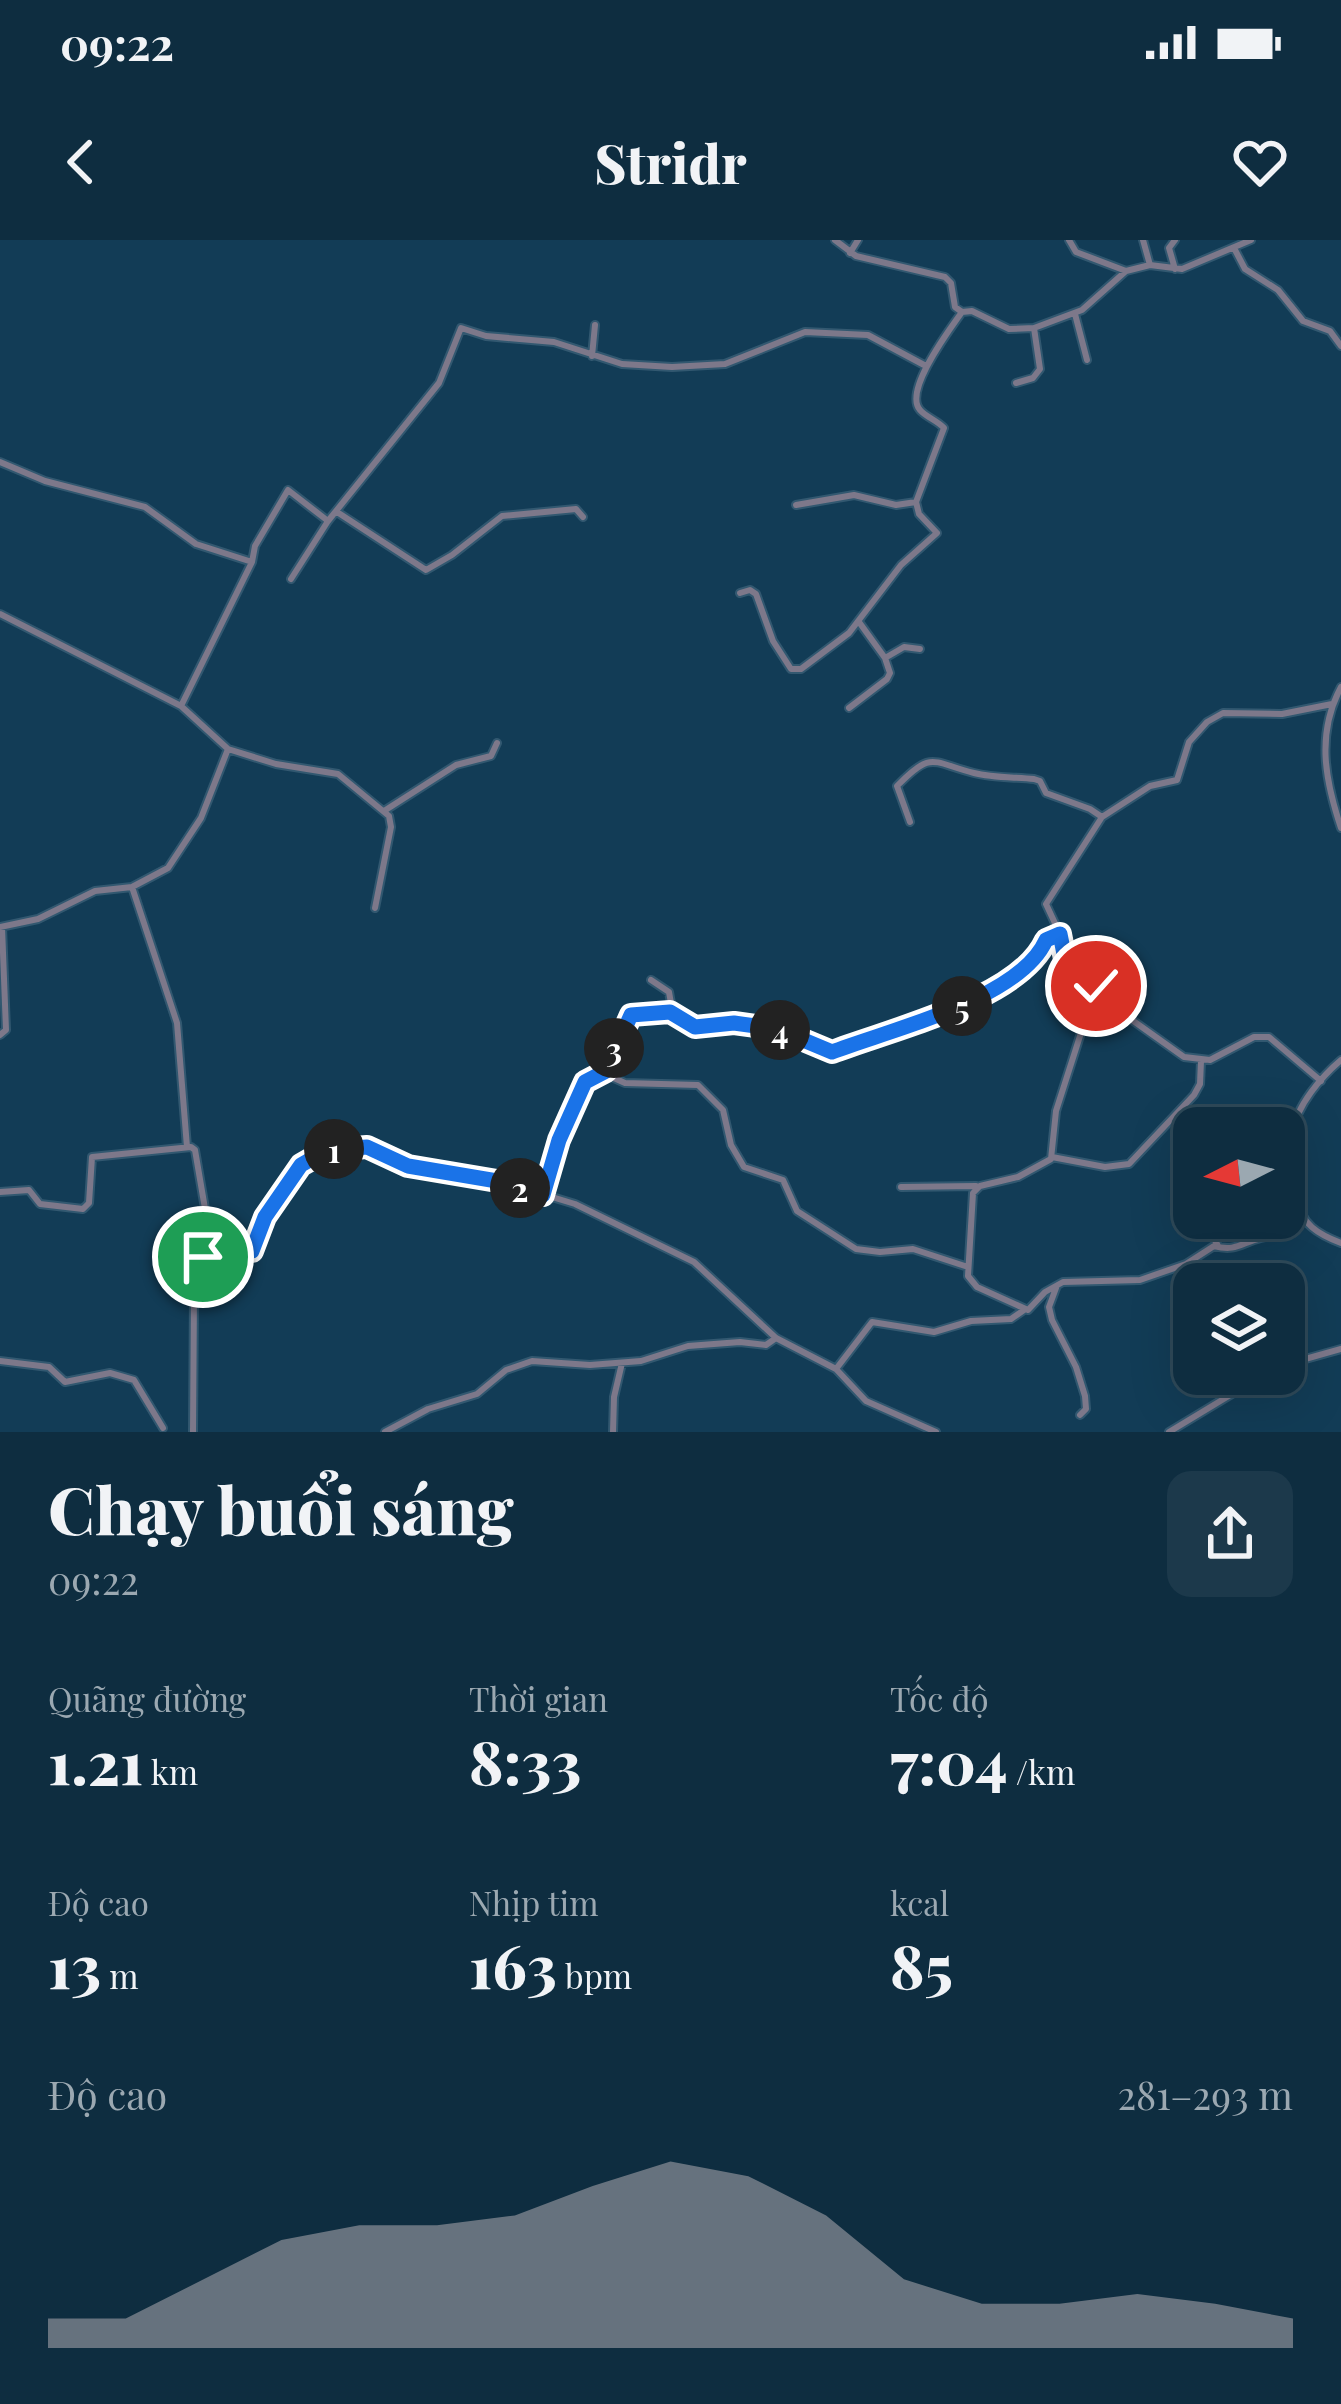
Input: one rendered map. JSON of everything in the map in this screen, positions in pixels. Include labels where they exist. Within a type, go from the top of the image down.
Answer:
[{"type":"street","points":[[835,240],[850,253],[945,277],[951,283],[955,307],[1009,329],[1034,328],[1075,314],[1126,271],[1150,265],[1174,269],[1251,240]]},
{"type":"street","points":[[850,253],[858,240]]},
{"type":"street","points":[[1069,240],[1076,252],[1126,271]]},
{"type":"street","points":[[1143,240],[1150,265]]},
{"type":"street","points":[[1174,269],[1169,248],[1175,240]]},
{"type":"street","points":[[1234,248],[1250,274],[1282,295],[1303,321],[1330,331],[1341,346]]},
{"type":"street","points":[[740,593],[750,590],[756,594],[773,640],[794,670],[821,657],[859,622],[901,565],[937,532],[919,514],[916,502],[944,428],[917,407],[926,366],[962,312]]},
{"type":"street","points":[[1075,314],[1087,359]]},
{"type":"street","points":[[592,356],[595,325]]},
{"type":"street","points":[[291,580],[328,521],[439,383],[461,328],[486,336],[554,342],[634,366],[725,364],[806,332],[876,338],[926,366]]},
{"type":"street","points":[[1016,383],[1040,369],[1034,328]]},
{"type":"street","points":[[0,462],[45,481],[145,507],[207,550],[252,562]]},
{"type":"street","points":[[181,706],[252,562],[255,546],[288,490],[328,521]]},
{"type":"street","points":[[796,505],[854,495],[896,505],[916,502]]},
{"type":"street","points":[[337,512],[426,570],[505,514],[576,509],[584,517]]},
{"type":"street","points":[[0,614],[181,706],[228,748],[276,764],[338,774],[384,811],[391,827],[375,908]]},
{"type":"street","points":[[849,708],[887,680],[889,667],[859,622]]},
{"type":"street","points":[[885,658],[904,646],[920,650]]},
{"type":"street","points":[[1341,687],[1324,741],[1325,768],[1341,828]]},
{"type":"street","points":[[1321,1081],[1275,1040],[1262,1036],[1201,1061],[1177,1053],[1125,1015],[1088,979],[1068,974],[1048,901],[1102,818],[1150,785],[1177,780],[1189,742],[1207,722],[1223,713],[1282,714],[1332,704]]},
{"type":"street","points":[[384,811],[456,765],[491,756],[496,743]]},
{"type":"street","points":[[0,1034],[6,1026],[1,927],[38,920],[95,891],[132,887],[172,863],[201,818],[228,748]]},
{"type":"street","points":[[910,822],[897,786],[916,765],[934,759],[970,772],[1040,781],[1046,794],[1102,818]]},
{"type":"street","points":[[132,887],[177,1023],[187,1148]]},
{"type":"street","points":[[543,1195],[559,1140],[585,1082],[606,1071],[627,1017],[670,1012],[695,1027],[734,1023],[777,1029],[832,1052],[972,1002],[1022,970],[1038,957],[1046,940],[1060,934]]},
{"type":"street","points":[[651,980],[669,992],[670,1012]]},
{"type":"street","points":[[901,1187],[980,1186],[1018,1178],[1044,1166],[1052,1157],[1056,1112],[1096,986]]},
{"type":"street","points":[[1305,1110],[1321,1081],[1341,1060]]},
{"type":"street","points":[[1052,1157],[1105,1167],[1132,1162],[1194,1095],[1200,1084],[1201,1061]]},
{"type":"street","points":[[606,1071],[610,1078],[625,1083],[698,1084],[723,1109],[730,1144],[744,1167],[783,1180],[797,1211],[856,1249],[913,1249],[968,1267]]},
{"type":"street","points":[[209,1246],[252,1251],[265,1217],[301,1165],[327,1150],[367,1147],[408,1166],[503,1182],[575,1204],[694,1262],[776,1338],[836,1370],[866,1401],[936,1432]]},
{"type":"street","points":[[0,1192],[29,1190],[40,1204],[82,1209],[89,1203],[92,1157],[187,1148],[198,1156],[209,1246],[194,1293],[193,1432]]},
{"type":"street","points":[[980,1186],[972,1196],[968,1276],[977,1288],[1024,1310]]},
{"type":"street","points":[[1305,1221],[1322,1236],[1340,1241]]},
{"type":"street","points":[[1214,1239],[1218,1246]]},
{"type":"street","points":[[836,1370],[872,1322],[934,1332],[970,1321],[1012,1318],[1031,1309],[1057,1285],[1140,1280],[1186,1264],[1218,1246],[1236,1250],[1260,1239]]},
{"type":"street","points":[[1057,1285],[1049,1307],[1085,1396],[1086,1409],[1080,1414]]},
{"type":"street","points":[[385,1432],[428,1409],[477,1394],[517,1365],[541,1360],[622,1363],[688,1346],[740,1342],[764,1346],[776,1338]]},
{"type":"street","points":[[1305,1359],[1341,1348]]},
{"type":"street","points":[[0,1361],[49,1367],[65,1382],[110,1372],[134,1381],[163,1428]]},
{"type":"street","points":[[613,1432],[622,1363]]},
{"type":"street","points":[[1169,1432],[1230,1395]]},
{"type":"route","points":[[203,1257],[209,1246],[252,1251],[265,1217],[301,1165],[327,1150],[367,1147],[408,1166],[503,1182],[543,1195],[559,1140],[585,1082],[606,1071],[631,1015],[670,1012],[695,1027],[734,1023],[777,1029],[832,1052],[972,1002],[1022,970],[1038,957],[1046,940],[1060,934],[1068,974],[1096,986]]}]
